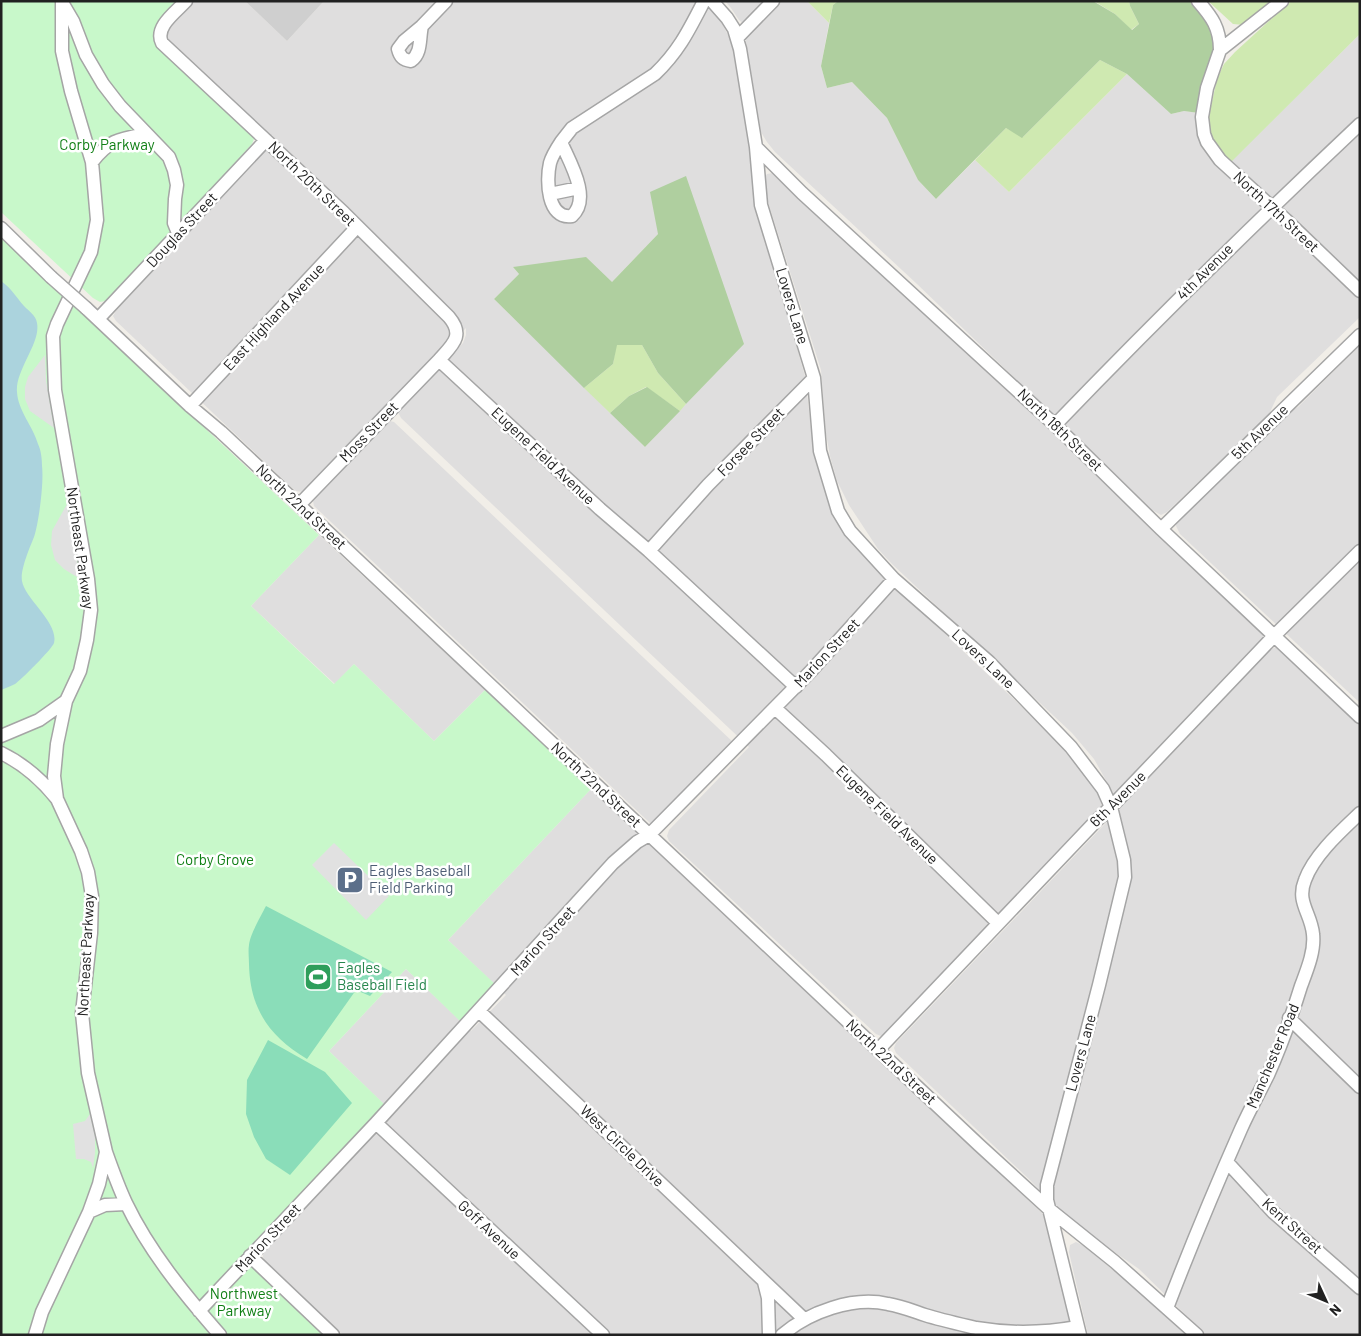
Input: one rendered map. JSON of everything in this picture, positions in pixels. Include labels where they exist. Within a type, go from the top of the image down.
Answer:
[{"type":"street","name":"North 20th Street","points":[[186,1],[160,30],[159,38],[162,43],[344,213],[455,324],[457,338],[439,360]]},
{"type":"street","points":[[422,26],[446,1]]},
{"type":"street","points":[[560,142],[577,178],[579,188],[578,208],[572,216],[565,217],[560,215],[551,202],[548,180],[550,161],[560,142],[572,128],[655,74],[681,44],[704,1]]},
{"type":"street","name":"Lovers Lane","points":[[712,1],[728,18],[737,38],[743,62],[756,147],[761,205],[814,378],[820,452],[838,512],[850,531],[894,579],[989,662],[1071,747],[1103,789],[1112,808],[1124,860],[1125,876],[1047,1185],[1047,1200],[1079,1331]]},
{"type":"street","points":[[737,38],[773,1]]},
{"type":"street","points":[[1198,1],[1209,14],[1217,28],[1220,35],[1220,50]]},
{"type":"street","points":[[1220,50],[1282,1]]},
{"type":"street","points":[[62,2],[86,55],[103,84],[120,106],[169,157],[177,185],[174,223],[178,233]]},
{"type":"street","points":[[62,2],[62,51],[70,91],[92,162]]},
{"type":"street","name":"North 17th Street","points":[[1220,50],[1207,88],[1202,126],[1207,142],[1220,160],[1272,206],[1360,291]]},
{"type":"street","name":"4th Avenue","points":[[1055,425],[1272,206],[1360,124]]},
{"type":"street","points":[[92,162],[101,150],[112,142],[146,134]]},
{"type":"street","name":"Douglas Street","points":[[98,319],[266,140]]},
{"type":"street","name":"North 18th Street","points":[[756,147],[802,192],[1055,425],[1360,717]]},
{"type":"street","name":"Northeast Parkway","points":[[35,1335],[42,1312],[89,1212],[99,1184],[106,1152],[88,1072],[82,1013],[91,933],[92,896],[88,872],[81,851],[57,799],[54,776],[56,752],[66,701],[80,671],[91,610],[88,579],[55,390],[53,336],[91,252],[97,220],[92,162]]},
{"type":"street","points":[[550,194],[579,188]]},
{"type":"street","name":"East Highland Avenue","points":[[190,406],[356,226]]},
{"type":"street","name":"North 22nd Street","points":[[1,228],[190,406],[300,505],[1049,1209],[1115,1262],[1197,1335]]},
{"type":"street","name":"5th Avenue","points":[[1161,528],[1360,335]]},
{"type":"street","name":"Moss Street","points":[[300,505],[439,360]]},
{"type":"street","name":"Eugene Field Avenue","points":[[439,360],[600,509],[649,550],[796,687]]},
{"type":"street","name":"Forsee Street","points":[[649,550],[688,507],[814,378]]},
{"type":"street","name":"6th Avenue","points":[[878,1050],[1096,821],[1112,808],[1274,636],[1360,551]]},
{"type":"street","name":"Marion Street","points":[[199,1311],[376,1123],[613,863],[637,842],[650,835],[796,687],[894,579]]},
{"type":"street","points":[[1,736],[39,720],[66,701]]},
{"type":"street","name":"Eugene Field Avenue","points":[[775,708],[826,755],[998,923]]},
{"type":"street","points":[[1,753],[31,772],[48,787],[57,799]]},
{"type":"street","name":"Manchester Road","points":[[1167,1308],[1204,1214],[1269,1073],[1312,951],[1313,934],[1302,904],[1301,894],[1303,885],[1310,868],[1317,859],[1360,812]]},
{"type":"street","name":"West Circle Drive","points":[[479,1011],[804,1320]]},
{"type":"street","points":[[1289,1018],[1360,1087]]},
{"type":"street","name":"Goff Avenue","points":[[376,1123],[603,1335]]},
{"type":"street","points":[[106,1152],[126,1204],[154,1250],[199,1311],[220,1335]]},
{"type":"street","name":"Kent Street","points":[[1227,1162],[1274,1212],[1360,1288]]},
{"type":"street","points":[[89,1212],[105,1205],[126,1204]]},
{"type":"street","points":[[250,1256],[333,1335]]},
{"type":"street","points":[[764,1282],[768,1298],[769,1335]]},
{"type":"street","points":[[782,1335],[804,1320],[827,1310],[859,1302],[887,1303],[927,1316],[976,1328],[1013,1333],[1079,1331]]},
{"type":"shaded area","points":[[194,1],[245,1],[287,41],[324,1],[706,1],[719,17],[734,47],[758,212],[805,376],[813,445],[818,467],[877,569],[1066,749],[1101,801],[1102,808],[887,1033],[881,1036],[876,1034],[669,841],[667,836],[669,830],[749,747],[401,418],[398,412],[400,407],[463,343],[466,328],[309,489],[303,492],[296,491],[289,485],[116,321],[113,316],[116,311],[273,140],[168,40],[165,35],[170,26]],"holes":[[[658,234],[743,344],[645,447],[494,299],[519,274],[513,267],[612,282]]]},
{"type":"shaded area","points":[[245,1],[324,1],[287,41]]},
{"type":"shaded area","points":[[725,1],[766,1],[744,24]]},
{"type":"shaded area","points":[[778,1],[807,1],[829,23],[821,66],[827,88],[852,82],[887,118],[918,180],[936,199],[975,160],[1009,192],[1127,74],[1171,114],[1184,111],[1199,113],[1223,169],[1360,34],[1360,317],[1277,397],[1269,414],[1263,420],[1167,512],[1161,515],[1152,510],[917,284],[775,152],[767,142],[761,132],[745,36]]},
{"type":"shaded area","points":[[773,173],[1047,426],[1263,633],[1264,637],[1261,642],[1152,757],[1160,765],[1268,651],[1276,647],[1283,651],[1360,723],[1360,1335],[1206,1335],[1139,1269],[1068,1220],[1030,1180],[896,1053],[894,1048],[896,1043],[1121,807],[1094,759],[1072,733],[892,564],[878,549],[849,505],[837,481],[830,456],[826,434],[821,370],[768,202],[764,178],[767,174]]},
{"type":"shaded area","points":[[1360,345],[1360,703],[1180,534],[1176,526],[1178,516],[1287,413],[1298,407]]},
{"type":"shaded area","points":[[45,355],[46,380],[54,428],[30,411],[25,399],[25,387],[28,377]]},
{"type":"shaded area","points":[[394,422],[734,743],[655,825],[650,823],[314,506],[313,501],[318,494],[385,423]]},
{"type":"shaded area","points":[[67,504],[80,579],[64,569],[55,560],[51,545],[52,531]]},
{"type":"shaded area","points":[[319,535],[485,690],[434,741],[354,664],[335,684],[251,606]]},
{"type":"shaded area","points":[[591,789],[1045,1216],[1074,1335],[343,1335],[266,1264],[263,1252],[393,1113],[329,1051],[406,969],[471,1031],[506,995],[448,940]]},
{"type":"shaded area","name":"Eagles Baseball Field Parking","points":[[334,843],[389,896],[366,920],[312,865]]},
{"type":"shaded area","points":[[90,1114],[95,1136],[93,1168],[91,1162],[84,1159],[76,1159],[73,1124],[85,1121]]},
{"type":"shaded area","points":[[1076,1242],[1084,1246],[1143,1295],[1186,1335],[1088,1335],[1069,1252],[1070,1245]]},
{"type":"green space","name":"Corby Parkway","points":[[1,1],[179,1],[164,15],[156,26],[154,38],[156,45],[253,135],[252,144],[105,301],[100,302],[93,298],[1,212]]},
{"type":"green space","points":[[807,1],[838,1],[833,5],[829,23]]},
{"type":"green space","points":[[838,1],[1093,1],[1115,14],[1132,30],[1139,24],[1129,1],[1191,1],[1206,20],[1212,31],[1215,43],[1199,113],[1184,111],[1171,114],[1127,74],[1100,60],[1022,138],[1006,128],[936,199],[918,180],[887,118],[852,82],[827,88],[821,66],[833,5]]},
{"type":"green space","points":[[1094,1],[1129,1],[1139,24],[1131,30],[1115,14]]},
{"type":"green space","points":[[1208,1],[1274,1],[1244,25],[1233,24]]},
{"type":"green space","points":[[1291,1],[1360,1],[1360,34],[1230,163],[1209,134],[1208,120],[1217,79],[1224,64],[1235,52]]},
{"type":"green space","points":[[1100,60],[1127,74],[1009,192],[975,160],[1006,128],[1023,137]]},
{"type":"green space","points":[[686,176],[744,344],[686,404],[658,373],[642,345],[617,345],[613,364],[584,388],[494,299],[519,274],[513,267],[586,257],[612,282],[658,234],[650,192]]},
{"type":"green space","name":"Corby Grove","points":[[1,237],[319,535],[251,606],[334,684],[354,664],[434,741],[485,690],[591,789],[448,940],[496,985],[461,1022],[406,969],[329,1051],[384,1104],[243,1257],[323,1335],[1,1335]]},
{"type":"green space","points":[[616,345],[642,345],[658,373],[686,404],[680,411],[646,387],[629,396],[610,413],[584,388],[613,364]]},
{"type":"green space","points":[[647,387],[680,411],[645,447],[610,413],[629,396]]},
{"type":"green space","name":"Eagles Baseball Field","points":[[266,906],[392,972],[370,996],[356,990],[307,1059],[282,1041],[272,1031],[264,1020],[253,995],[250,980],[249,945]]},
{"type":"green space","points":[[268,1040],[325,1072],[352,1103],[290,1175],[266,1159],[254,1137],[246,1114],[247,1080]]},
{"type":"water","points":[[1,281],[32,314],[37,323],[35,339],[17,384],[20,406],[36,437],[42,458],[42,492],[38,522],[24,565],[22,581],[24,588],[52,627],[54,643],[23,677],[15,684],[1,690]]},
{"type":"place","name":"Eagles Baseball Field Parking","points":[[350,880]]},
{"type":"place","name":"Eagles Baseball Field","points":[[318,977]]},
{"type":"park label","name":"Northwest Parkway","points":[[244,1302]]}]
